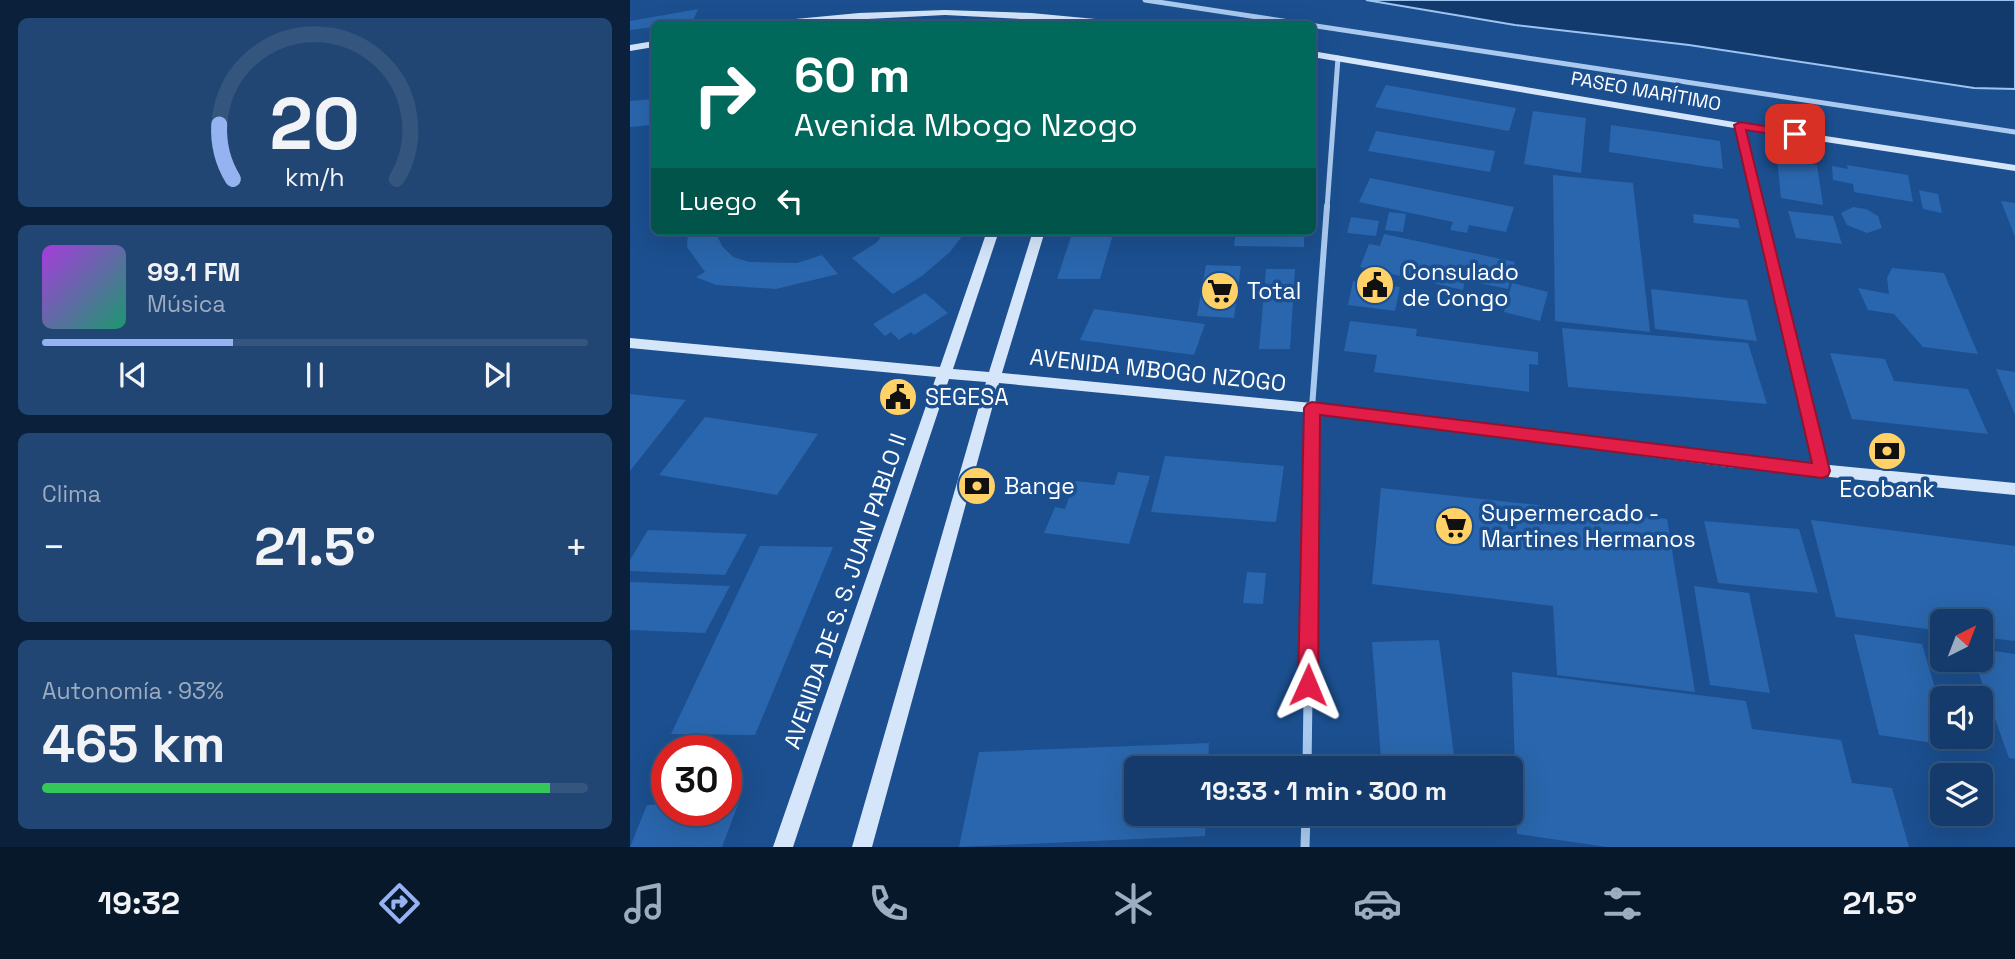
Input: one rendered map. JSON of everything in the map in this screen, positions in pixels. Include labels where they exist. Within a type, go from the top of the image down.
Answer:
[{"type":"street","points":[[1145,0],[1283,21]]},
{"type":"street","points":[[798,21],[890,14],[962,13],[1052,21]]},
{"type":"street","points":[[1316,26],[2015,132]]},
{"type":"street","points":[[630,48],[651,44]]},
{"type":"street","name":"PASEO MARÍTIMO","points":[[1316,55],[2015,168]]},
{"type":"street","points":[[1307,756],[1312,408],[1338,58]]},
{"type":"street","points":[[1740,125],[1822,471]]},
{"type":"street","name":"AVENIDA DE S. S. JUAN PABLO II","points":[[783,847],[992,235]]},
{"type":"street","points":[[862,847],[994,377],[1039,235]]},
{"type":"street","name":"AVENIDA MBOGO NZOGO","points":[[630,342],[1312,408],[1822,471],[2015,489]]},
{"type":"street","points":[[1306,826],[1306,847]]},
{"type":"water","points":[[1366,0],[2015,0],[2015,89],[1974,88],[1689,45],[1515,25]]},
{"type":"building","points":[[698,9],[693,21],[651,21],[651,27],[630,30],[630,21]]},
{"type":"building","points":[[1386,85],[1516,108],[1509,131],[1375,107]]},
{"type":"building","points":[[651,99],[651,125],[630,127],[630,101]]},
{"type":"building","points":[[1533,111],[1586,118],[1581,173],[1524,164]]},
{"type":"building","points":[[1611,125],[1720,141],[1723,169],[1609,152]]},
{"type":"building","points":[[1376,131],[1495,151],[1490,172],[1368,151]]},
{"type":"building","points":[[1777,159],[1817,165],[1823,205],[1781,198]]},
{"type":"building","points":[[1847,165],[1908,175],[1913,202],[1854,192],[1853,184],[1833,180],[1832,166],[1848,169]]},
{"type":"building","points":[[1553,175],[1633,183],[1650,332],[1555,321]]},
{"type":"building","points":[[1370,178],[1514,207],[1506,232],[1469,225],[1467,233],[1450,230],[1453,222],[1359,202]]},
{"type":"building","points":[[1919,190],[1938,194],[1942,213],[1923,209]]},
{"type":"building","points":[[2001,201],[2015,203],[2015,237]]},
{"type":"building","points":[[1853,207],[1866,209],[1878,216],[1882,228],[1867,233],[1847,225],[1841,213]]},
{"type":"building","points":[[1788,211],[1833,216],[1842,244],[1796,238]]},
{"type":"building","points":[[1389,212],[1406,214],[1403,232],[1385,230]]},
{"type":"building","points":[[1693,214],[1738,219],[1740,228],[1694,223]]},
{"type":"building","points":[[1351,217],[1379,221],[1376,236],[1347,233]]},
{"type":"building","points":[[1384,234],[1515,262],[1508,289],[1465,280],[1463,290],[1360,267],[1369,244],[1380,246]]},
{"type":"building","points":[[688,235],[717,235],[722,246],[733,257],[749,262],[797,263],[822,255],[838,274],[776,289],[716,285],[696,277],[705,272],[687,247]]},
{"type":"building","points":[[883,235],[963,235],[950,252],[922,276],[893,294],[852,258],[876,243]]},
{"type":"building","points":[[1072,235],[1113,235],[1100,279],[1057,279]]},
{"type":"building","points":[[1235,235],[1304,235],[1304,247],[1234,246]]},
{"type":"building","name":"Total","points":[[1206,265],[1241,266],[1234,318],[1197,316]]},
{"type":"building","points":[[1892,268],[1944,273],[1978,354],[1923,347],[1894,314],[1868,310],[1858,288],[1889,294],[1887,278]]},
{"type":"building","points":[[1266,269],[1295,269],[1290,349],[1259,349]]},
{"type":"building","points":[[1353,281],[1400,287],[1395,311],[1348,305]]},
{"type":"building","points":[[1512,283],[1548,292],[1540,321],[1504,312]]},
{"type":"building","points":[[1651,289],[1747,300],[1757,341],[1655,329]]},
{"type":"building","points":[[925,293],[948,313],[914,335],[911,332],[899,340],[891,332],[885,336],[873,324]]},
{"type":"building","points":[[1094,309],[1205,324],[1194,355],[1080,340]]},
{"type":"building","points":[[1350,321],[1417,329],[1416,336],[1538,352],[1538,365],[1529,364],[1529,392],[1374,372],[1377,355],[1344,351]]},
{"type":"building","points":[[1562,328],[1748,343],[1767,404],[1568,387]]},
{"type":"building","points":[[1830,353],[1885,359],[1894,381],[1968,389],[1988,434],[1852,419]]},
{"type":"building","points":[[1996,369],[2015,372],[2015,415]]},
{"type":"building","points":[[630,394],[686,400],[630,471]]},
{"type":"building","points":[[705,417],[818,434],[777,495],[659,475]]},
{"type":"building","points":[[1165,456],[1284,466],[1276,522],[1151,512]]},
{"type":"building","points":[[1118,472],[1150,476],[1129,544],[1044,533],[1055,507],[1065,509],[1075,481],[1114,485]]},
{"type":"building","points":[[1381,488],[1667,519],[1695,692],[1557,675],[1553,606],[1372,584]]},
{"type":"building","points":[[1811,520],[2015,546],[2015,641],[1993,638],[1993,609],[1930,609],[1930,629],[1836,617]]},
{"type":"building","points":[[1704,521],[1799,529],[1818,593],[1718,583]]},
{"type":"building","points":[[648,530],[747,534],[725,575],[630,571],[630,560]]},
{"type":"building","points":[[760,546],[833,547],[755,735],[671,734]]},
{"type":"building","points":[[1247,572],[1266,573],[1263,604],[1243,603]]},
{"type":"building","points":[[630,582],[730,586],[705,633],[630,630]]},
{"type":"building","points":[[1694,586],[1749,593],[1770,693],[1710,685]]},
{"type":"building","points":[[1854,634],[1922,644],[1934,686],[1930,686],[1930,743],[1879,735]]},
{"type":"building","points":[[1439,640],[1454,755],[1381,756],[1372,642]]},
{"type":"building","points":[[1993,651],[2015,654],[2015,759],[2009,758],[1993,713],[1993,686],[1983,686],[1978,672],[1993,672]]},
{"type":"building","points":[[1512,672],[1746,701],[1752,729],[1841,740],[1852,783],[1892,788],[1909,847],[1607,847],[1517,834],[1517,826],[1523,826],[1523,756],[1515,756]]},
{"type":"building","points":[[1209,743],[1208,756],[1124,756],[1124,826],[1205,826],[1205,836],[959,847],[979,752]]},
{"type":"building","points":[[647,805],[651,805],[651,826],[730,826],[722,847],[630,847]]},
{"type":"place","name":"Consulado de Congo","points":[[1375,285]]},
{"type":"place","name":"Total","points":[[1220,291]]},
{"type":"place","name":"SEGESA","points":[[898,397]]},
{"type":"place","name":"Ecobank","points":[[1887,451]]},
{"type":"place","name":"Bange","points":[[977,486]]},
{"type":"place","name":"Supermercado - Martines Hermanos","points":[[1454,526]]},
{"type":"route","points":[[1308,685],[1312,408],[1822,471],[1740,125],[1795,134]]}]
